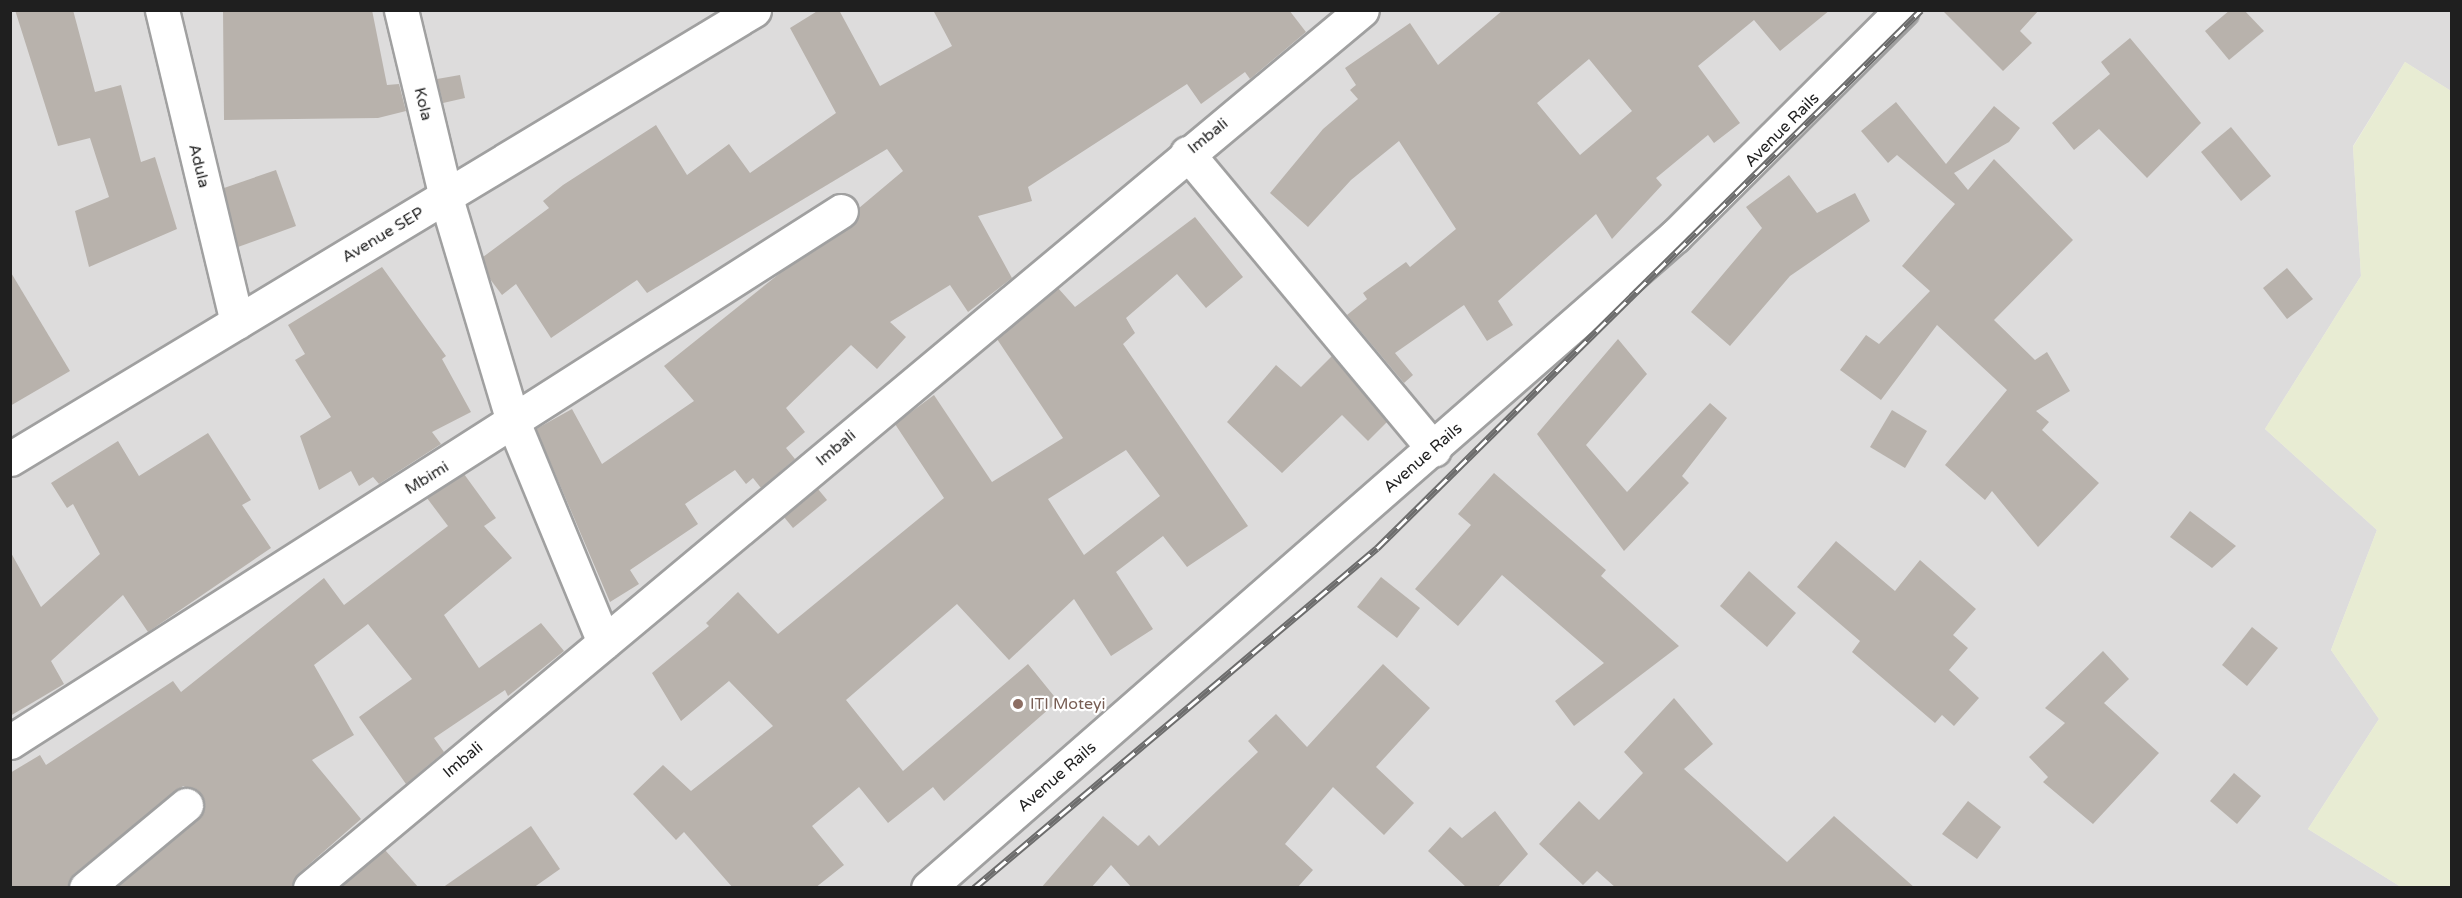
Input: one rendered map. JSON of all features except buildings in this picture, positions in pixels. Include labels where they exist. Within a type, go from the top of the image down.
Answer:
[{"type":"street","name":"Adula","points":[[162,10],[237,321]]},
{"type":"street","name":"Kola","points":[[401,10],[446,198],[514,424],[604,642]]},
{"type":"street","name":"Avenue SEP","points":[[12,452],[446,198],[754,10]]},
{"type":"street","name":"Imbali","points":[[310,888],[1187,153],[1362,10]]},
{"type":"street","name":"Avenue Rails","points":[[928,888],[1434,449],[1675,236],[1902,10]]},
{"type":"street","points":[[1187,153],[1434,449]]},
{"type":"street","name":"Mbimi","points":[[10,742],[514,424],[841,211]]},
{"type":"street","points":[[86,888],[186,805]]},
{"type":"shaded area","points":[[10,11],[2451,11],[2451,91],[2405,62],[2353,146],[2361,276],[2265,429],[2377,530],[2331,650],[2379,719],[2308,829],[2401,887],[11,887]]},
{"type":"green space","points":[[2405,62],[2451,91],[2451,887],[2401,887],[2308,829],[2379,719],[2331,650],[2377,530],[2265,429],[2361,276],[2353,147]]},
{"type":"railway","points":[[974,888],[1377,548],[1921,10]]},
{"type":"place","name":"ITI Moteyi","points":[[1018,704]]}]
